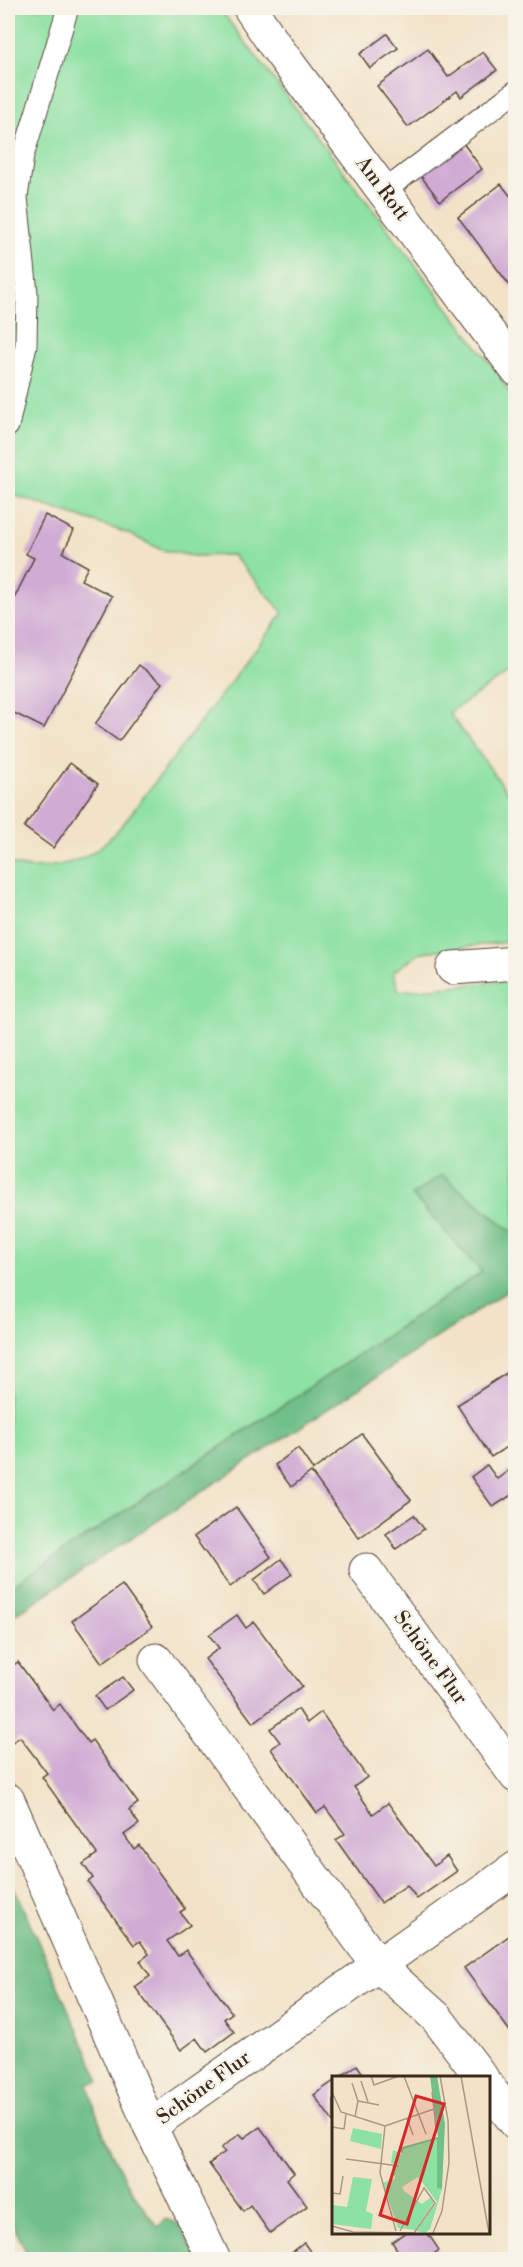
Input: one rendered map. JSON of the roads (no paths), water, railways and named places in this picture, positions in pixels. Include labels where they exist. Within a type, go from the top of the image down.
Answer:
[{"type":"street","name":"Am Rott","points":[[250,8],[516,369]]},
{"type":"street","points":[[453,968],[516,963]]},
{"type":"street","name":"Schöne Flur","points":[[366,1570],[516,1776]]},
{"type":"street","points":[[156,1660],[377,1964],[436,2016],[481,2076]]},
{"type":"street","points":[[8,1800],[150,2126]]},
{"type":"street","name":"Schöne Flur","points":[[214,2259],[150,2126],[516,1868]]},
{"type":"street","points":[[490,2088],[516,2123]]},
{"type":"lane","points":[[8,426],[26,345],[27,292],[17,197],[21,166],[68,8]]},
{"type":"lane","points":[[384,191],[516,91]]}]
